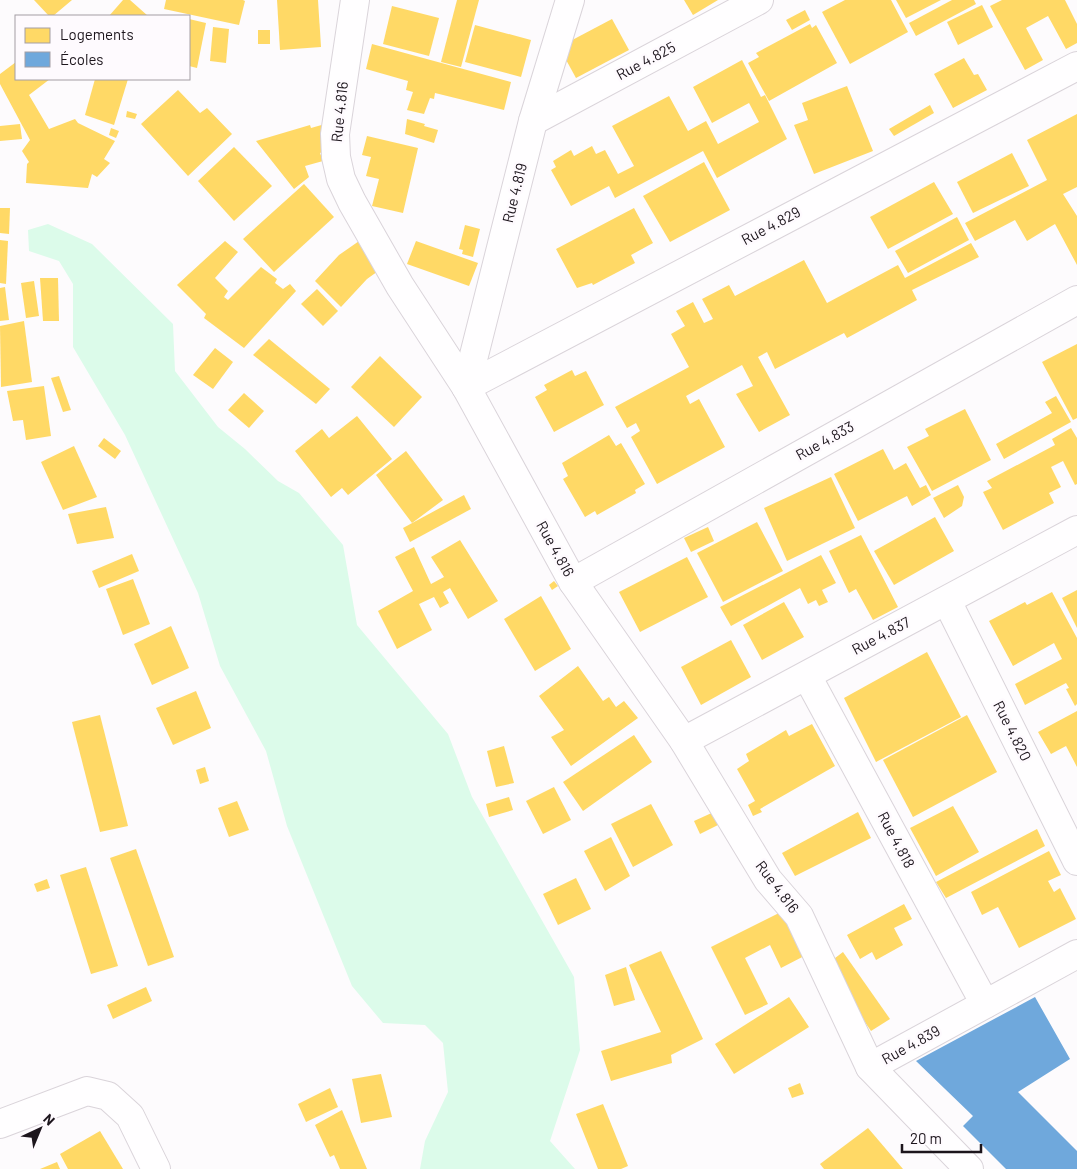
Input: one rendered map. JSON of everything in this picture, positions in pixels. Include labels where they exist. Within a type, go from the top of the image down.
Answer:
[{"type":"street","name":"Rue 4.816","points":[[355,0],[335,134],[336,157],[341,179],[352,202],[400,286],[466,387],[573,582],[684,741],[768,880],[799,916],[870,1067]]},
{"type":"street","name":"Rue 4.819","points":[[466,387],[533,122],[570,0]]},
{"type":"street","name":"Rue 4.825","points":[[533,122],[759,0]]},
{"type":"street","name":"Rue 4.829","points":[[466,387],[1077,66]]},
{"type":"street","name":"Rue 4.833","points":[[573,582],[1077,300]]},
{"type":"street","name":"Rue 4.837","points":[[684,741],[1077,530]]},
{"type":"street","name":"Rue 4.820","points":[[947,601],[1077,861]]},
{"type":"street","name":"Rue 4.818","points":[[807,676],[985,1004]]},
{"type":"street","name":"Rue 4.839","points":[[969,1169],[870,1067],[1077,954]]},
{"type":"street","points":[[0,1124],[87,1091],[108,1096],[130,1116],[156,1169]]},
{"type":"green space","points":[[48,224],[92,244],[173,324],[175,371],[218,427],[245,449],[278,481],[299,493],[343,545],[357,625],[448,734],[472,797],[574,977],[580,1050],[550,1141],[575,1169],[420,1169],[425,1141],[448,1092],[443,1043],[425,1025],[383,1023],[352,986],[287,826],[266,751],[220,666],[198,593],[125,435],[73,347],[73,284],[59,261],[29,251],[28,230]]},
{"type":"building: Logements","points":[[34,0],[72,0],[54,15],[48,15]]},
{"type":"building: Logements","points":[[123,0],[130,0],[147,15],[110,15]]},
{"type":"building: Logements","points":[[166,0],[245,1],[239,25],[164,9]]},
{"type":"building: Logements","points":[[277,0],[318,0],[321,47],[280,50]]},
{"type":"building: Logements","points":[[457,0],[479,0],[461,67],[441,62]]},
{"type":"building: Logements","points":[[684,0],[718,0],[693,15]]},
{"type":"building: Logements","points":[[845,0],[891,0],[908,32],[850,64],[822,12]]},
{"type":"building: Logements","points":[[896,0],[941,0],[906,18]]},
{"type":"building: Logements","points":[[952,0],[974,0],[976,4],[916,36],[909,23]]},
{"type":"building: Logements","points":[[1002,0],[1065,0],[1077,24],[1077,43],[1066,49],[1048,16],[1026,28],[1043,60],[1025,70],[990,6]]},
{"type":"building: Logements","points":[[982,5],[993,27],[958,45],[947,22]]},
{"type":"building: Logements","points":[[392,6],[439,18],[429,56],[383,44]]},
{"type":"building: Logements","points":[[805,10],[810,20],[792,30],[786,20]]},
{"type":"building: Logements","points":[[190,19],[206,23],[197,68],[190,66]]},
{"type":"building: Logements","points":[[612,19],[629,50],[576,78],[559,47]]},
{"type":"building: Logements","points":[[810,24],[812,28],[816,25],[837,63],[769,101],[748,63],[759,57],[756,53]]},
{"type":"building: Logements","points":[[475,25],[531,40],[521,77],[465,62]]},
{"type":"building: Logements","points":[[213,27],[229,29],[226,63],[210,61]]},
{"type":"building: Logements","points":[[258,30],[270,30],[270,44],[258,44]]},
{"type":"building: Logements","points":[[372,44],[511,82],[504,110],[435,93],[434,99],[430,98],[424,114],[407,110],[413,92],[406,90],[408,81],[366,69]]},
{"type":"building: Logements","points":[[964,58],[974,75],[978,74],[987,90],[953,108],[934,74]]},
{"type":"building: Logements","points":[[742,60],[761,97],[765,95],[787,139],[717,178],[703,151],[615,198],[609,186],[571,206],[551,170],[556,167],[553,161],[571,150],[574,156],[592,146],[596,154],[605,150],[618,174],[634,166],[612,126],[669,96],[688,131],[706,121],[718,144],[759,122],[749,103],[712,123],[693,87]]},
{"type":"building: Logements","points":[[15,63],[15,80],[49,80],[29,95],[49,129],[75,119],[78,123],[115,141],[104,159],[110,163],[97,177],[92,174],[88,188],[26,183],[27,164],[29,162],[22,151],[30,140],[0,84],[0,74]]},
{"type":"building: Logements","points":[[95,80],[128,80],[114,125],[85,115]]},
{"type":"building: Logements","points":[[847,86],[873,151],[814,174],[794,125],[808,120],[802,103]]},
{"type":"building: Logements","points":[[178,90],[200,113],[207,108],[232,134],[188,176],[141,124]]},
{"type":"building: Logements","points":[[930,105],[934,113],[894,136],[889,129]]},
{"type":"building: Logements","points":[[127,111],[137,114],[135,119],[126,117]]},
{"type":"building: Logements","points":[[1077,114],[1077,187],[1063,194],[1077,216],[1077,265],[1055,224],[1027,241],[1015,220],[975,241],[965,223],[1047,180],[1027,140]]},
{"type":"building: Logements","points":[[407,119],[438,130],[434,143],[405,134]]},
{"type":"building: Logements","points":[[20,124],[22,139],[0,141],[0,126]]},
{"type":"building: Logements","points":[[325,124],[334,147],[320,153],[323,161],[305,166],[309,177],[294,189],[256,141],[310,125],[311,128]]},
{"type":"building: Logements","points":[[111,128],[119,131],[116,138],[109,135]]},
{"type":"building: Logements","points":[[367,136],[418,148],[403,213],[372,206],[379,179],[366,176],[371,157],[362,155]]},
{"type":"building: Logements","points":[[234,147],[272,186],[234,221],[198,181]]},
{"type":"building: Logements","points":[[1012,153],[1029,186],[973,213],[957,182]]},
{"type":"building: Logements","points":[[704,162],[730,210],[670,242],[643,196]]},
{"type":"building: Logements","points":[[934,182],[953,214],[888,249],[870,217]]},
{"type":"building: Logements","points":[[304,184],[334,217],[274,272],[243,239]]},
{"type":"building: Logements","points":[[0,208],[10,208],[9,234],[0,233]]},
{"type":"building: Logements","points":[[634,208],[653,243],[631,255],[635,263],[593,285],[592,283],[577,288],[556,249]]},
{"type":"building: Logements","points":[[957,217],[969,240],[908,273],[895,251]]},
{"type":"building: Logements","points":[[465,225],[480,229],[473,257],[462,254],[463,250],[459,249]]},
{"type":"building: Logements","points":[[362,239],[381,269],[367,279],[341,307],[315,281],[339,255]]},
{"type":"building: Logements","points":[[0,240],[8,241],[6,284],[0,283]]},
{"type":"building: Logements","points":[[225,241],[238,252],[215,278],[228,291],[224,297],[228,300],[261,267],[277,279],[275,283],[283,289],[290,284],[296,291],[244,348],[204,318],[206,314],[177,285]]},
{"type":"building: Logements","points":[[416,241],[478,263],[469,286],[407,264]]},
{"type":"building: Logements","points":[[971,243],[979,257],[912,290],[917,300],[847,338],[844,333],[775,369],[767,352],[758,357],[790,415],[759,432],[736,394],[753,386],[742,365],[686,396],[690,404],[699,399],[725,447],[657,484],[631,437],[640,431],[636,423],[627,428],[615,407],[689,367],[671,334],[685,326],[676,311],[693,302],[704,323],[713,319],[702,299],[729,285],[735,296],[804,260],[827,303],[898,265],[905,278]]},
{"type":"building: Logements","points":[[40,278],[58,278],[59,321],[43,321]]},
{"type":"building: Logements","points":[[34,281],[39,316],[26,318],[21,283]]},
{"type":"building: Logements","points":[[5,287],[9,320],[0,321],[0,288]]},
{"type":"building: Logements","points":[[317,289],[338,311],[323,326],[301,304]]},
{"type":"building: Logements","points":[[24,321],[32,382],[1,387],[0,326]]},
{"type":"building: Logements","points":[[269,339],[330,389],[316,404],[253,355]]},
{"type":"building: Logements","points":[[1077,344],[1077,418],[1073,420],[1042,362]]},
{"type":"building: Logements","points":[[215,348],[233,362],[213,389],[193,375]]},
{"type":"building: Logements","points":[[380,356],[422,397],[394,427],[351,387]]},
{"type":"building: Logements","points":[[572,370],[575,376],[586,371],[604,405],[554,432],[535,397],[547,390],[544,385]]},
{"type":"building: Logements","points":[[59,376],[71,410],[63,412],[51,378]]},
{"type":"building: Logements","points":[[44,386],[51,436],[26,440],[23,420],[13,421],[7,391]]},
{"type":"building: Logements","points":[[244,393],[264,411],[249,428],[228,410]]},
{"type":"building: Logements","points":[[1056,396],[1071,422],[1004,459],[996,444],[1052,413],[1045,402]]},
{"type":"building: Logements","points":[[965,409],[991,460],[932,491],[907,447],[929,436],[925,429]]},
{"type":"building: Logements","points":[[357,416],[392,459],[348,495],[342,488],[331,497],[295,451],[322,429],[329,438]]},
{"type":"building: Logements","points":[[1071,428],[1077,438],[1077,484],[1075,485],[1063,461],[1051,467],[1061,487],[1049,493],[1054,503],[1003,530],[983,492],[992,488],[987,481],[1055,445],[1052,439]]},
{"type":"building: Logements","points":[[609,435],[616,446],[621,443],[645,484],[635,490],[636,493],[597,515],[595,511],[585,517],[563,479],[568,476],[562,463]]},
{"type":"building: Logements","points":[[104,438],[121,451],[115,459],[98,446]]},
{"type":"building: Logements","points":[[74,446],[97,497],[63,510],[41,462]]},
{"type":"building: Logements","points":[[883,449],[894,470],[906,463],[920,488],[926,485],[931,495],[912,506],[907,496],[858,521],[834,474]]},
{"type":"building: Logements","points":[[406,451],[443,500],[412,523],[376,475]]},
{"type":"building: Logements","points":[[831,477],[855,528],[787,561],[764,508]]},
{"type":"building: Logements","points":[[958,485],[964,497],[962,506],[944,518],[933,498]]},
{"type":"building: Logements","points":[[464,495],[471,509],[410,542],[403,528]]},
{"type":"building: Logements","points":[[106,507],[114,538],[77,544],[68,514]]},
{"type":"building: Logements","points":[[935,517],[954,551],[894,585],[874,551]]},
{"type":"building: Logements","points":[[757,522],[783,571],[723,602],[697,553]]},
{"type":"building: Logements","points":[[708,527],[714,541],[691,552],[684,538]]},
{"type":"building: Logements","points":[[861,535],[898,607],[873,620],[856,589],[849,593],[829,551]]},
{"type":"building: Logements","points":[[460,540],[498,601],[468,619],[450,588],[443,592],[449,603],[440,608],[434,597],[419,604],[432,630],[397,649],[378,611],[413,591],[395,557],[414,547],[431,584],[444,577],[431,557]]},
{"type":"building: Logements","points":[[132,554],[139,571],[99,588],[92,571]]},
{"type":"building: Logements","points":[[821,555],[836,583],[822,590],[828,602],[819,606],[816,600],[808,604],[800,588],[731,626],[720,607]]},
{"type":"building: Logements","points":[[687,557],[708,597],[640,632],[619,592]]},
{"type":"building: Logements","points":[[133,579],[150,624],[123,635],[106,589]]},
{"type":"building: Logements","points":[[554,581],[558,586],[552,590],[549,585]]},
{"type":"building: Logements","points":[[1077,590],[1077,628],[1062,598]]},
{"type":"building: Logements","points":[[1052,592],[1077,638],[1077,704],[1075,706],[1066,689],[1069,688],[1066,683],[1025,705],[1015,684],[1062,659],[1054,643],[1013,666],[989,621],[1025,602],[1027,605]]},
{"type":"building: Logements","points":[[541,596],[571,649],[535,671],[504,619]]},
{"type":"building: Logements","points":[[784,602],[804,637],[762,660],[743,625]]},
{"type":"building: Logements","points":[[171,626],[189,668],[152,685],[134,644]]},
{"type":"building: Logements","points":[[731,640],[751,677],[701,705],[681,667]]},
{"type":"building: Logements","points":[[927,652],[961,717],[876,762],[844,698]]},
{"type":"building: Logements","points":[[578,666],[603,701],[609,697],[616,707],[624,701],[638,718],[571,766],[551,737],[564,730],[539,696]]},
{"type":"building: Logements","points":[[196,691],[211,728],[173,745],[156,708]]},
{"type":"building: Logements","points":[[1077,711],[1077,767],[1066,746],[1051,754],[1038,732]]},
{"type":"building: Logements","points":[[100,715],[128,826],[100,832],[72,722]]},
{"type":"building: Logements","points":[[967,715],[997,772],[913,817],[883,760]]},
{"type":"building: Logements","points":[[812,724],[835,766],[760,809],[762,812],[753,816],[748,805],[755,801],[737,769],[749,761],[746,754],[786,730],[789,736]]},
{"type":"building: Logements","points":[[634,735],[652,762],[583,811],[563,782]]},
{"type":"building: Logements","points":[[504,746],[514,783],[496,787],[487,751]]},
{"type":"building: Logements","points":[[205,767],[209,781],[200,784],[196,770]]},
{"type":"building: Logements","points":[[554,787],[571,820],[543,834],[526,801]]},
{"type":"building: Logements","points":[[509,797],[513,810],[489,817],[486,804]]},
{"type":"building: Logements","points":[[237,801],[249,830],[229,837],[218,808]]},
{"type":"building: Logements","points":[[651,804],[673,845],[633,867],[611,824]]},
{"type":"building: Logements","points":[[953,806],[979,852],[936,876],[910,828]]},
{"type":"building: Logements","points":[[716,811],[722,823],[700,834],[694,821]]},
{"type":"building: Logements","points":[[858,812],[871,838],[795,876],[782,853]]},
{"type":"building: Logements","points":[[1037,829],[1045,846],[946,898],[936,882]]},
{"type":"building: Logements","points":[[611,837],[630,876],[605,891],[584,851]]},
{"type":"building: Logements","points":[[136,849],[174,957],[148,966],[110,858]]},
{"type":"building: Logements","points":[[1049,851],[1061,875],[1048,881],[1054,892],[1060,888],[1076,919],[1019,948],[998,907],[982,915],[971,892]]},
{"type":"building: Logements","points":[[86,867],[118,966],[91,974],[60,875]]},
{"type":"building: Logements","points":[[576,878],[591,909],[558,925],[543,894]]},
{"type":"building: Logements","points":[[47,879],[50,888],[37,892],[34,884]]},
{"type":"building: Logements","points":[[904,904],[912,919],[894,928],[903,945],[876,960],[872,952],[860,959],[847,935]]},
{"type":"building: Logements","points":[[785,910],[810,953],[781,968],[770,945],[745,958],[768,1004],[745,1015],[711,947]]},
{"type":"building: Logements","points":[[661,951],[703,1039],[671,1055],[672,1063],[611,1081],[601,1051],[661,1032],[629,965]]},
{"type":"building: Logements","points":[[843,952],[890,1019],[871,1031],[826,965]]},
{"type":"building: Logements","points":[[626,967],[635,1000],[614,1006],[605,975]]},
{"type":"building: Logements","points":[[146,987],[152,1001],[113,1019],[107,1005]]},
{"type":"building: Logements","points":[[789,997],[809,1027],[734,1074],[715,1044]]},
{"type":"building: Logements","points":[[381,1074],[392,1117],[361,1123],[352,1079]]},
{"type":"building: Logements","points":[[800,1083],[804,1094],[792,1098],[788,1088]]},
{"type":"building: Logements","points":[[330,1088],[338,1107],[306,1122],[298,1104]]},
{"type":"building: Logements","points":[[603,1104],[628,1166],[621,1169],[598,1169],[576,1114]]},
{"type":"building: Logements","points":[[342,1110],[367,1169],[340,1169],[334,1155],[330,1157],[315,1125]]},
{"type":"building: Logements","points":[[868,1128],[903,1169],[824,1169],[820,1164]]},
{"type":"building: Logements","points":[[100,1131],[123,1169],[68,1169],[60,1154]]},
{"type":"building: Logements","points":[[57,1162],[60,1169],[40,1169]]},
{"type":"building: Écoles","points":[[1035,997],[1070,1059],[1018,1092],[1077,1151],[1077,1169],[1006,1169],[963,1126],[973,1116],[916,1061]]}]
